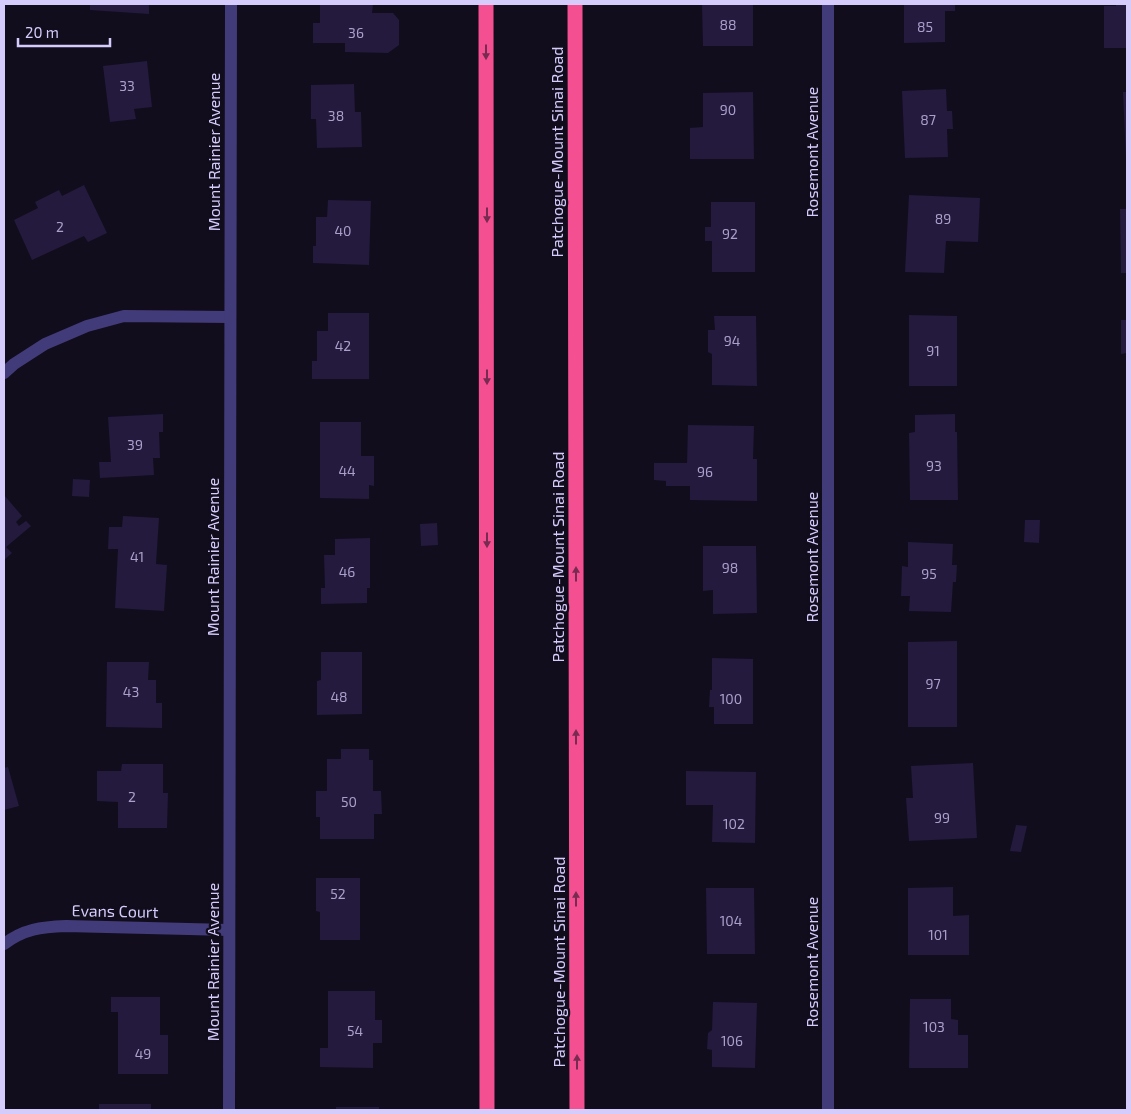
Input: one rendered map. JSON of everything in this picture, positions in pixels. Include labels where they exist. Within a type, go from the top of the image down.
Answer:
[{"type":"highway","points":[[486,4],[488,1110]]},
{"type":"highway","name":"Patchogue-Mount Sinai Road","points":[[574,4],[577,1110]]},
{"type":"street","name":"Mount Rainier Avenue","points":[[229,1110],[231,4]]},
{"type":"street","name":"Rosemont Avenue","points":[[828,4],[828,1110]]},
{"type":"street","points":[[4,373],[14,364],[45,344],[87,326],[124,316],[230,317]]},
{"type":"street","name":"Evans Court","points":[[4,944],[25,932],[43,927],[230,930]]},
{"type":"building","points":[[90,4],[149,4],[149,14],[90,10]]},
{"type":"building","points":[[320,4],[373,4],[372,13],[393,13],[399,20],[399,45],[388,53],[345,52],[345,43],[313,43],[313,23],[320,23]]},
{"type":"building","points":[[702,4],[753,4],[753,46],[703,46]]},
{"type":"building","points":[[904,4],[955,4],[955,11],[945,11],[945,42],[904,43]]},
{"type":"building","points":[[1116,4],[1127,4],[1127,48],[1104,48],[1104,6],[1116,6]]},
{"type":"building","points":[[147,61],[152,107],[134,109],[136,119],[110,122],[103,66]]},
{"type":"building","points":[[354,84],[355,112],[361,112],[362,147],[317,148],[316,119],[311,119],[311,85]]},
{"type":"building","points":[[946,89],[947,111],[952,111],[953,129],[947,129],[948,157],[905,158],[902,91]]},
{"type":"building","points":[[753,92],[754,159],[690,159],[690,128],[703,127],[703,93]]},
{"type":"building","points":[[1123,92],[1127,92],[1127,158],[1126,158]]},
{"type":"building","points":[[84,185],[107,233],[88,242],[84,236],[32,260],[14,220],[38,208],[35,202],[59,190],[62,196]]},
{"type":"building","points":[[909,195],[980,198],[978,242],[946,241],[944,273],[905,272]]},
{"type":"building","points":[[328,200],[371,201],[369,265],[313,263],[313,246],[316,246],[316,217],[327,217]]},
{"type":"building","points":[[711,202],[755,202],[755,272],[712,272],[712,241],[705,241],[705,227],[711,227]]},
{"type":"building","points":[[1120,209],[1127,209],[1127,273],[1121,273]]},
{"type":"building","points":[[328,313],[369,313],[369,379],[312,379],[312,361],[317,361],[317,331],[328,331]]},
{"type":"building","points":[[909,315],[957,316],[957,386],[909,386]]},
{"type":"building","points":[[714,316],[756,316],[757,386],[712,385],[712,354],[708,352],[708,330],[715,330]]},
{"type":"building","points":[[1121,320],[1127,320],[1127,353],[1121,354]]},
{"type":"building","points":[[163,414],[163,432],[159,432],[160,458],[153,458],[154,475],[100,478],[99,462],[111,462],[108,417]]},
{"type":"building","points":[[955,414],[958,500],[910,500],[909,433],[915,432],[915,415]]},
{"type":"building","points":[[320,422],[361,422],[361,456],[374,456],[374,486],[369,485],[369,499],[320,498]]},
{"type":"building","points":[[688,425],[754,426],[753,459],[757,459],[757,501],[690,500],[690,486],[666,486],[666,481],[654,480],[654,463],[687,463]]},
{"type":"building","points":[[73,479],[90,480],[89,497],[72,496]]},
{"type":"building","points":[[4,495],[22,516],[16,522],[19,526],[26,521],[31,526],[6,547],[12,553],[4,560]]},
{"type":"building","points":[[123,516],[159,518],[156,564],[167,565],[164,611],[115,608],[118,549],[108,549],[109,527],[122,527]]},
{"type":"building","points":[[1025,520],[1040,520],[1039,543],[1024,542]]},
{"type":"building","points":[[437,523],[438,545],[421,546],[420,524]]},
{"type":"building","points":[[370,538],[370,588],[367,588],[367,603],[321,604],[321,588],[325,588],[324,555],[335,555],[335,539]]},
{"type":"building","points":[[908,542],[953,544],[952,565],[957,565],[956,582],[953,582],[951,612],[909,611],[910,596],[901,596],[902,566],[908,567]]},
{"type":"building","points":[[703,546],[756,546],[757,613],[713,614],[713,590],[703,591]]},
{"type":"building","points":[[957,641],[957,727],[908,727],[908,642]]},
{"type":"building","points":[[321,652],[362,652],[362,714],[317,715],[317,681],[321,680]]},
{"type":"building","points":[[712,658],[753,659],[753,724],[714,724],[714,707],[709,707],[710,690],[712,690]]},
{"type":"building","points":[[107,662],[149,662],[148,680],[156,680],[156,703],[162,703],[162,728],[106,727]]},
{"type":"building","points":[[341,749],[369,749],[369,760],[373,760],[373,791],[381,791],[382,814],[374,814],[374,839],[320,839],[320,817],[316,817],[316,791],[327,791],[327,759],[341,759]]},
{"type":"building","points":[[973,763],[977,838],[909,841],[906,798],[913,798],[911,766]]},
{"type":"building","points":[[122,764],[163,764],[163,793],[168,793],[167,828],[118,828],[118,802],[97,801],[97,771],[121,771]]},
{"type":"building","points":[[8,767],[19,806],[4,810],[4,768]]},
{"type":"building","points":[[686,771],[756,772],[755,843],[712,842],[713,805],[686,805]]},
{"type":"building","points":[[1016,825],[1027,826],[1021,852],[1010,851]]},
{"type":"building","points":[[316,878],[360,878],[360,940],[320,940],[320,912],[316,911]]},
{"type":"building","points":[[953,887],[953,916],[969,915],[969,955],[908,955],[908,888]]},
{"type":"building","points":[[706,888],[754,888],[755,954],[707,954]]},
{"type":"building","points":[[328,991],[375,991],[375,1020],[382,1020],[382,1043],[373,1043],[373,1068],[320,1067],[320,1048],[328,1048]]},
{"type":"building","points":[[111,997],[160,997],[160,1035],[168,1035],[168,1074],[118,1074],[118,1012],[111,1012]]},
{"type":"building","points":[[910,999],[951,999],[951,1019],[958,1020],[958,1035],[968,1035],[968,1068],[909,1068]]},
{"type":"building","points":[[713,1002],[757,1003],[755,1068],[712,1067],[712,1050],[707,1049],[708,1033],[712,1030]]},
{"type":"building","points":[[99,1104],[151,1104],[151,1110],[99,1110]]},
{"type":"building","points":[[336,1107],[379,1107],[379,1110],[336,1110]]}]
